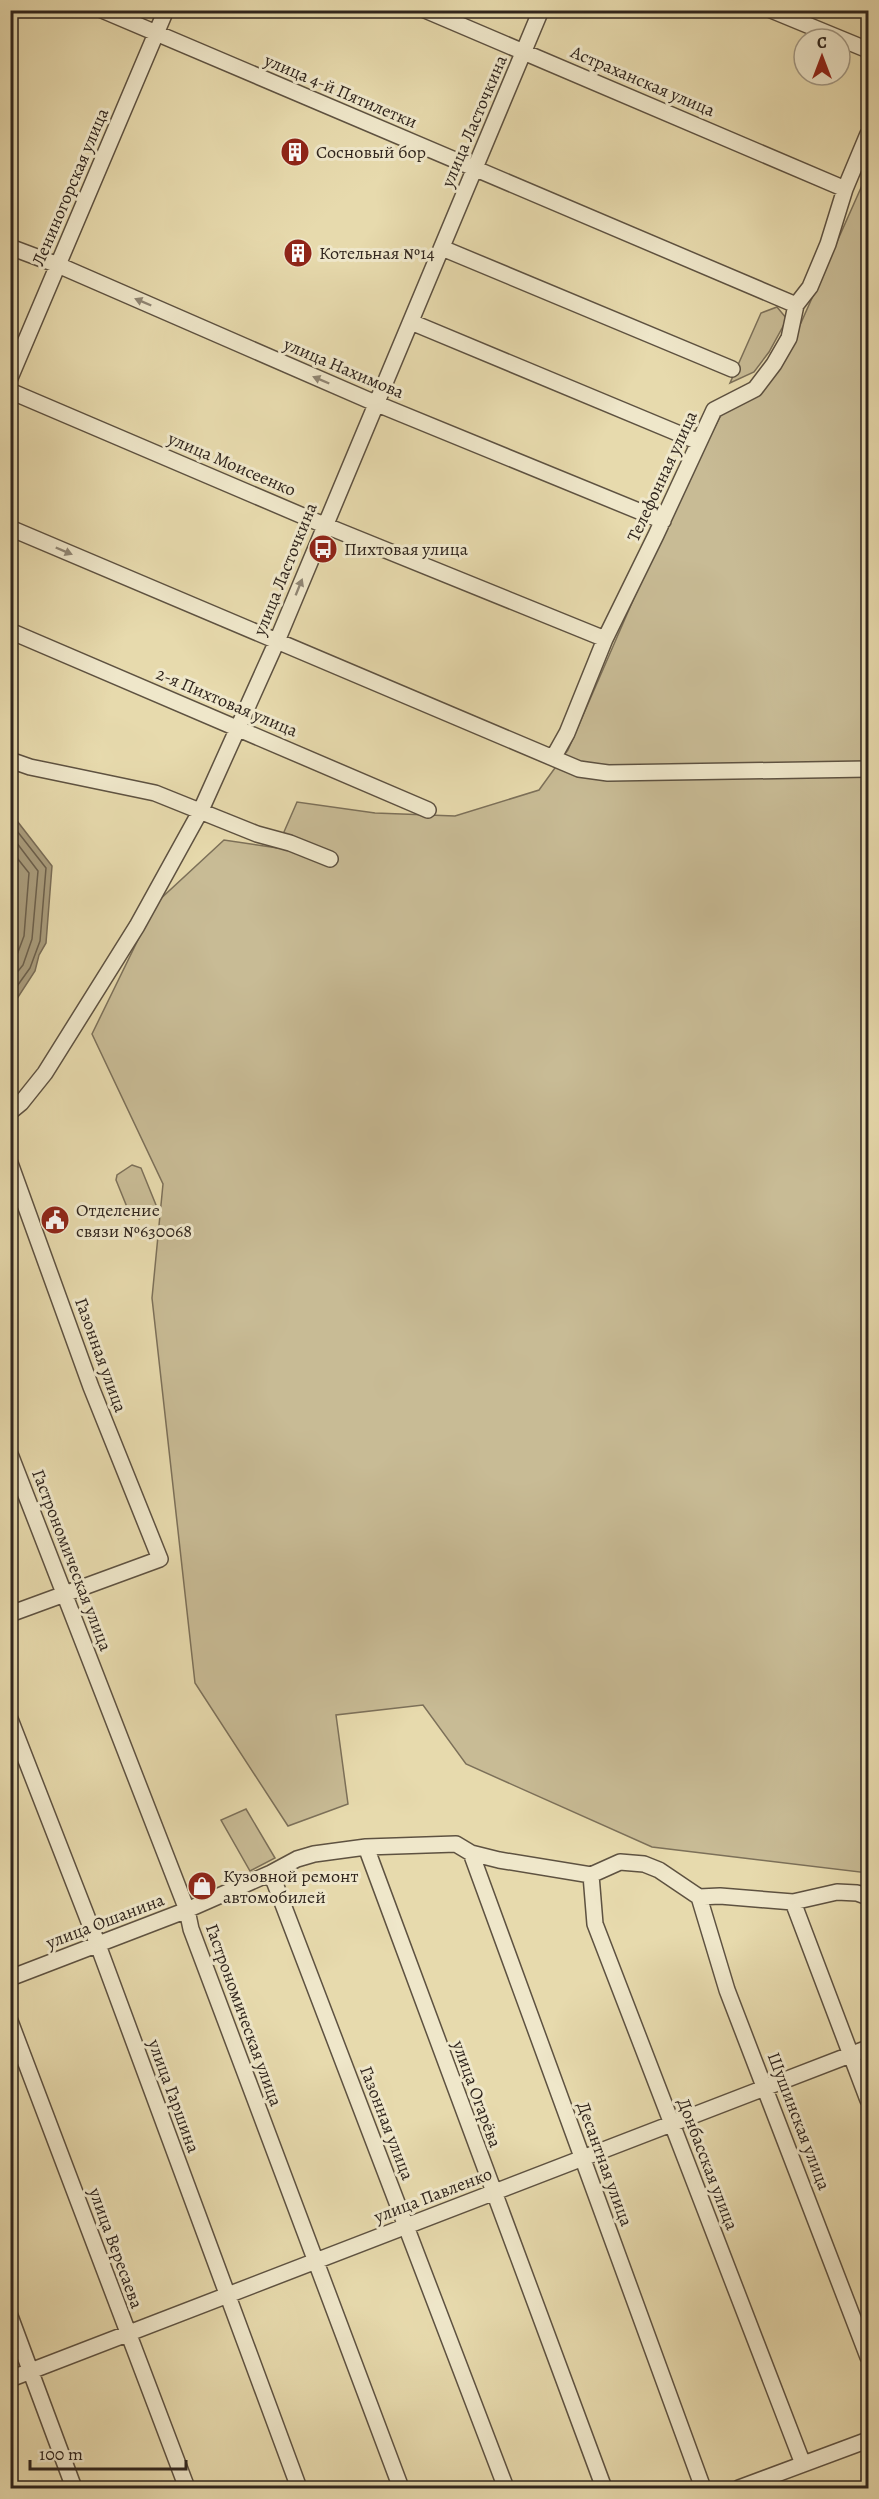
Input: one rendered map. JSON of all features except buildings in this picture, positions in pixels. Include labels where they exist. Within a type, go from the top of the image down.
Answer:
[{"type":"street","name":"улица 4-й Пятилетки","points":[[102,10],[796,305]]},
{"type":"street","name":"Лениногорская улица","points":[[10,378],[166,10]]},
{"type":"street","name":"Астраханская улица","points":[[425,10],[845,189]]},
{"type":"street","name":"улица Ласточкина","points":[[10,1112],[21,1103],[45,1073],[137,926],[201,810],[277,641],[541,10]]},
{"type":"street","points":[[771,10],[868,50]]},
{"type":"street","name":"Телефонная улица","points":[[553,758],[567,733],[605,639],[714,410],[755,388],[774,364],[789,338],[796,305],[810,287],[828,244],[845,189],[868,134]]},
{"type":"street","name":"улица Нахимова","points":[[10,247],[375,403],[663,521]]},
{"type":"street","points":[[442,248],[732,369]]},
{"type":"street","points":[[411,322],[699,442]]},
{"type":"street","name":"улица Моисеенко","points":[[10,391],[324,525],[605,639]]},
{"type":"street","points":[[10,528],[579,769],[608,772],[868,769]]},
{"type":"street","name":"2-я Пихтовая улица","points":[[10,631],[239,727],[428,810]]},
{"type":"street","points":[[10,760],[30,767],[155,793],[257,834],[290,843],[330,859]]},
{"type":"street","name":"Газонная улица","points":[[10,1163],[91,1387],[159,1559],[65,1595]]},
{"type":"street","name":"Гастрономическая улица","points":[[10,1454],[187,1910],[191,1929],[401,2488]]},
{"type":"street","points":[[10,1614],[65,1595]]},
{"type":"street","name":"улица Гаршина","points":[[10,1719],[98,1945],[226,2296],[299,2488]]},
{"type":"street","name":"улица Ошанина","points":[[10,1978],[187,1910],[297,1859],[314,1854],[366,1847],[456,1844],[471,1853],[591,1875]]},
{"type":"street","name":"улица Огарёва","points":[[366,1847],[604,2488]]},
{"type":"street","name":"Десантная улица","points":[[471,1853],[703,2488]]},
{"type":"street","points":[[591,1875],[620,1862],[644,1864],[659,1870],[699,1897],[720,1896],[793,1902],[837,1892],[857,1893],[868,1897]]},
{"type":"street","name":"Газонная улица","points":[[271,1873],[506,2488]]},
{"type":"street","name":"Донбасская улица","points":[[591,1875],[595,1924],[803,2464]]},
{"type":"street","name":"Шушинская улица","points":[[699,1897],[727,1990],[868,2357]]},
{"type":"street","points":[[793,1902],[868,2100]]},
{"type":"street","name":"улица Вересаева","points":[[10,2021],[186,2488]]},
{"type":"street","name":"улица Павленко","points":[[10,2379],[868,2048]]},
{"type":"street","points":[[10,2316],[74,2488]]},
{"type":"street","points":[[739,2488],[868,2440]]},
{"type":"shaded area","points":[[868,172],[868,1873],[652,1847],[466,1764],[423,1705],[336,1715],[348,1804],[288,1826],[195,1683],[152,1298],[163,1184],[92,1034],[156,903],[224,840],[277,848],[297,802],[375,813],[455,816],[539,790],[568,750],[664,529],[721,415],[784,361]]},
{"type":"shaded area","points":[[777,307],[787,319],[769,352],[754,372],[730,383],[761,313]]},
{"type":"shaded area","points":[[132,1165],[141,1168],[156,1205],[152,1213],[139,1219],[129,1212],[116,1180],[117,1175]]},
{"type":"shaded area","points":[[246,1809],[275,1858],[250,1871],[221,1820]]},
{"type":"water","points":[[11,816],[52,866],[46,943],[39,955],[35,971],[11,1008]]},
{"type":"place","name":"Сосновый бор","points":[[295,152]]},
{"type":"place","name":"Котельная №14","points":[[298,253]]},
{"type":"place","name":"Пихтовая улица","points":[[323,549]]},
{"type":"place","name":"Отделение связи №630068","points":[[55,1220]]},
{"type":"place","name":"Кузовной ремонт автомобилей","points":[[202,1886]]}]
